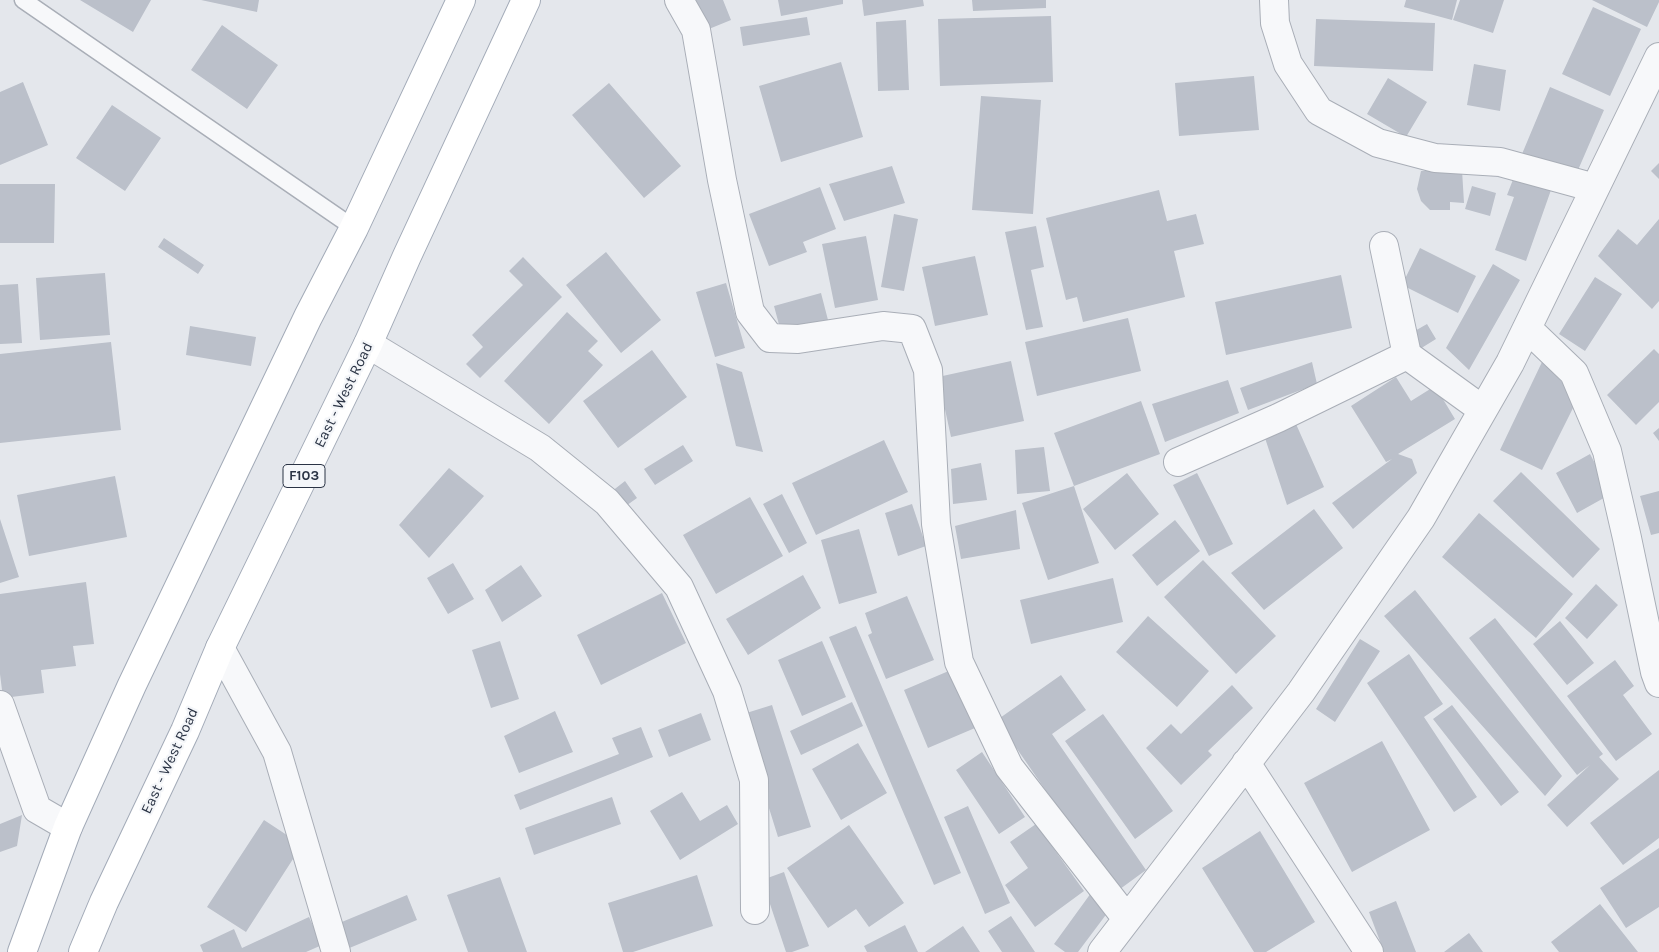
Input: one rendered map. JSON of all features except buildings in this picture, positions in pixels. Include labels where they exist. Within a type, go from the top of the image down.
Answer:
[{"type":"main road","points":[[22,952],[68,827],[161,623],[308,317],[354,228],[460,0]]},
{"type":"main road","name":"East - West Road","points":[[84,952],[104,902],[185,731],[220,648],[368,344],[526,0]]},
{"type":"street","points":[[679,0],[696,30],[722,180],[750,312],[770,338],[798,339],[883,326],[912,330],[928,370],[936,524],[959,662],[1009,767],[1127,919]]},
{"type":"street","points":[[1274,0],[1275,23],[1288,64],[1319,111],[1378,143],[1436,158],[1500,162],[1595,188]]},
{"type":"street","points":[[1102,952],[1301,692],[1421,518],[1510,362],[1659,57]]},
{"type":"street","points":[[1384,246],[1407,355],[1483,410]]},
{"type":"street","points":[[1527,328],[1574,373],[1607,451],[1654,672],[1659,683]]},
{"type":"street","points":[[368,344],[540,448],[607,502],[679,587],[727,691],[754,780],[755,910]]},
{"type":"street","points":[[1178,462],[1278,418],[1407,355]]},
{"type":"street","points":[[220,648],[277,752],[336,952]]},
{"type":"street","points":[[0,705],[37,808],[68,827]]},
{"type":"street","points":[[1246,763],[1369,952]]},
{"type":"lane","points":[[23,0],[354,228]]}]
